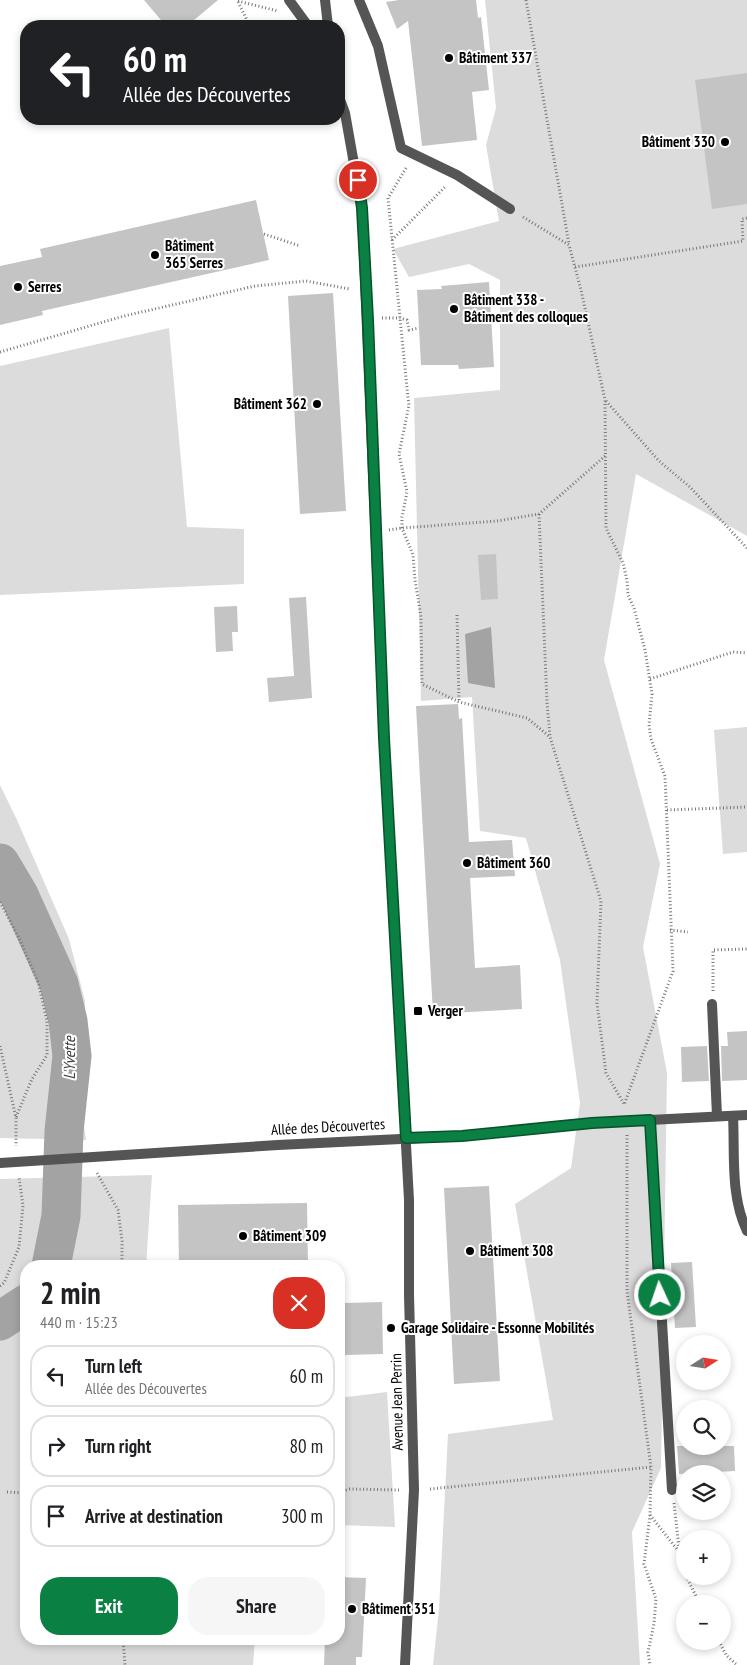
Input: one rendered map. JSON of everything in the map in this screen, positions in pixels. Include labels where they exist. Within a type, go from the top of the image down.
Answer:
[{"type":"street","points":[[288,0],[303,20]]},
{"type":"street","points":[[325,0],[327,20]]},
{"type":"street","points":[[359,0],[378,46],[401,148],[456,175],[510,208]]},
{"type":"street","name":"Avenue Jean Perrin","points":[[345,113],[362,208],[384,738],[409,1200],[409,1295],[414,1490],[405,1665]]},
{"type":"street","points":[[712,1004],[717,1116]]},
{"type":"street","name":"Allée des Découvertes","points":[[0,1163],[462,1136],[592,1123],[747,1115]]},
{"type":"street","points":[[733,1116],[736,1193],[747,1231]]},
{"type":"street","points":[[650,1120],[672,1490]]},
{"type":"path","points":[[526,0],[569,245],[605,400],[606,528],[623,563],[628,596],[634,608],[646,650],[652,694],[649,725],[650,739],[666,776],[670,930],[673,971],[624,1105]]},
{"type":"path","points":[[237,1],[284,12]]},
{"type":"path","points":[[237,1],[247,20]]},
{"type":"path","points":[[414,154],[388,198],[408,405],[399,454],[407,492],[402,517],[402,528],[413,555],[421,617],[422,684],[459,702],[527,718],[550,737]]},
{"type":"path","points":[[392,241],[456,175]]},
{"type":"path","points":[[510,208],[569,245]]},
{"type":"path","points":[[575,266],[743,241],[742,219],[747,218]]},
{"type":"path","points":[[264,234],[300,246]]},
{"type":"path","points":[[0,352],[124,316],[255,286],[306,281],[357,289]]},
{"type":"path","points":[[382,318],[407,320],[408,330],[419,328]]},
{"type":"path","points":[[605,400],[659,461],[690,487],[747,548]]},
{"type":"path","points":[[376,532],[402,528],[497,521],[539,514],[605,456]]},
{"type":"path","points":[[539,514],[550,737],[601,901],[597,1003],[606,1074],[625,1110]]},
{"type":"path","points":[[457,615],[459,702]]},
{"type":"path","points":[[650,679],[733,652],[747,653]]},
{"type":"path","points":[[667,810],[747,807]]},
{"type":"path","points":[[0,902],[19,938],[38,982],[47,1022],[47,1055],[32,1079],[16,1118]]},
{"type":"path","points":[[670,930],[688,932]]},
{"type":"path","points":[[712,1004],[713,950],[747,949]]},
{"type":"path","points":[[0,1046],[16,1118],[16,1162]]},
{"type":"path","points":[[628,1131],[627,1291],[651,1467],[650,1515],[644,1564],[656,1599],[654,1624],[648,1652],[650,1665]]},
{"type":"path","points":[[97,1172],[118,1210],[122,1241],[122,1260]]},
{"type":"path","points":[[0,1286],[4,1283],[19,1247],[23,1206],[19,1178]]},
{"type":"path","points":[[345,1490],[414,1490],[651,1467]]},
{"type":"path","points":[[672,1490],[677,1530]]},
{"type":"path","points":[[7,1492],[20,1493]]},
{"type":"path","points":[[650,1515],[676,1548]]},
{"type":"path","points":[[123,1645],[125,1665]]},
{"type":"path","points":[[724,1650],[737,1665]]},
{"type":"shaded area","points":[[485,0],[747,0],[747,536],[636,474],[604,660],[660,864],[643,947],[667,1073],[661,1468],[632,1532],[640,1665],[433,1665],[439,1609],[448,1434],[553,1420],[515,1204],[571,1168],[580,1103],[560,960],[526,838],[480,831],[472,697],[421,701],[414,398],[500,390],[500,280],[469,264],[409,277],[393,249],[499,221],[486,145],[496,108]]},
{"type":"shaded area","points":[[169,328],[187,527],[244,529],[244,584],[0,595],[0,366]]},
{"type":"shaded area","points":[[491,627],[495,688],[468,683],[465,634]]},
{"type":"shaded area","points":[[747,727],[747,852],[723,854],[714,730]]},
{"type":"shaded area","points":[[0,785],[69,939],[85,1001],[84,1126],[86,1140],[0,1138]]},
{"type":"shaded area","points":[[152,1175],[146,1260],[20,1260],[20,1645],[255,1645],[253,1665],[0,1665],[0,1179]]},
{"type":"shaded area","points":[[387,1392],[395,1527],[345,1525],[345,1397]]},
{"type":"building","points":[[144,0],[218,0],[194,20],[161,20]]},
{"type":"building","name":"Bâtiment 337","points":[[399,0],[476,0],[478,18],[481,17],[489,90],[472,92],[477,140],[422,146],[408,21],[397,29],[386,2]]},
{"type":"building","name":"Bâtiment 330","points":[[747,73],[747,204],[712,209],[695,80]]},
{"type":"building","name":"Bâtiment 365 Serres","points":[[256,200],[269,260],[42,311],[43,315],[0,325],[0,266],[42,257],[40,249]]},
{"type":"building","name":"Bâtiment 338 - Bâtiment des colloques","points":[[489,282],[494,367],[459,369],[458,365],[421,365],[417,290],[442,289],[441,286]]},
{"type":"building","name":"Bâtiment 362","points":[[333,293],[346,511],[300,514],[288,296]]},
{"type":"building","points":[[496,554],[498,599],[481,600],[478,555]]},
{"type":"building","points":[[306,597],[312,698],[269,702],[267,678],[294,676],[289,598]]},
{"type":"building","points":[[237,606],[238,632],[232,632],[233,651],[216,652],[214,607]]},
{"type":"building","name":"Bâtiment 360","points":[[458,704],[459,719],[462,718],[469,842],[512,840],[515,876],[470,878],[475,968],[520,965],[522,1009],[433,1014],[416,706]]},
{"type":"building","points":[[747,1031],[747,1080],[722,1081],[721,1046],[728,1046],[727,1032]]},
{"type":"building","points":[[707,1046],[709,1081],[682,1082],[681,1047]]},
{"type":"building","name":"Bâtiment 308","points":[[489,1186],[500,1381],[454,1384],[444,1188]]},
{"type":"building","name":"Bâtiment 309","points":[[307,1203],[308,1260],[179,1260],[178,1205]]},
{"type":"building","points":[[692,1262],[696,1327],[675,1328],[671,1263]]},
{"type":"building","points":[[382,1302],[383,1354],[345,1355],[345,1303]]},
{"type":"building","points":[[731,1446],[734,1446],[735,1471],[731,1471],[731,1465],[678,1465],[678,1455],[731,1455]]},
{"type":"building","name":"Bâtiment 351","points":[[345,1577],[366,1578],[362,1657],[356,1657],[356,1665],[324,1665],[325,1645],[345,1645]]},
{"type":"waterway","name":"L'Yvette","points":[[0,863],[19,895],[59,984],[68,1021],[72,1056],[64,1131],[61,1216],[52,1260]]},
{"type":"waterway","name":"L'Yvette","points":[[0,1321],[20,1308]]},
{"type":"place","name":"Bâtiment 337","points":[[449,58]]},
{"type":"place","name":"Bâtiment 330","points":[[725,142]]},
{"type":"place","name":"Bâtiment 365 Serres","points":[[155,255]]},
{"type":"place","name":"Serres","points":[[18,287]]},
{"type":"place","name":"Bâtiment 338 - Bâtiment des colloques","points":[[454,309]]},
{"type":"place","name":"Bâtiment 362","points":[[317,404]]},
{"type":"place","name":"Bâtiment 360","points":[[467,863]]},
{"type":"place","name":"Verger","points":[[418,1011]]},
{"type":"place","name":"Bâtiment 309","points":[[243,1236]]},
{"type":"place","name":"Bâtiment 308","points":[[470,1251]]},
{"type":"place","name":"Garage Solidaire - Essonne Mobilités","points":[[391,1328]]},
{"type":"place","name":"Bâtiment 351","points":[[352,1609]]},
{"type":"route","points":[[358,180],[362,208],[368,320],[384,738],[406,1138],[462,1136],[592,1123],[650,1120],[660,1295]]}]
